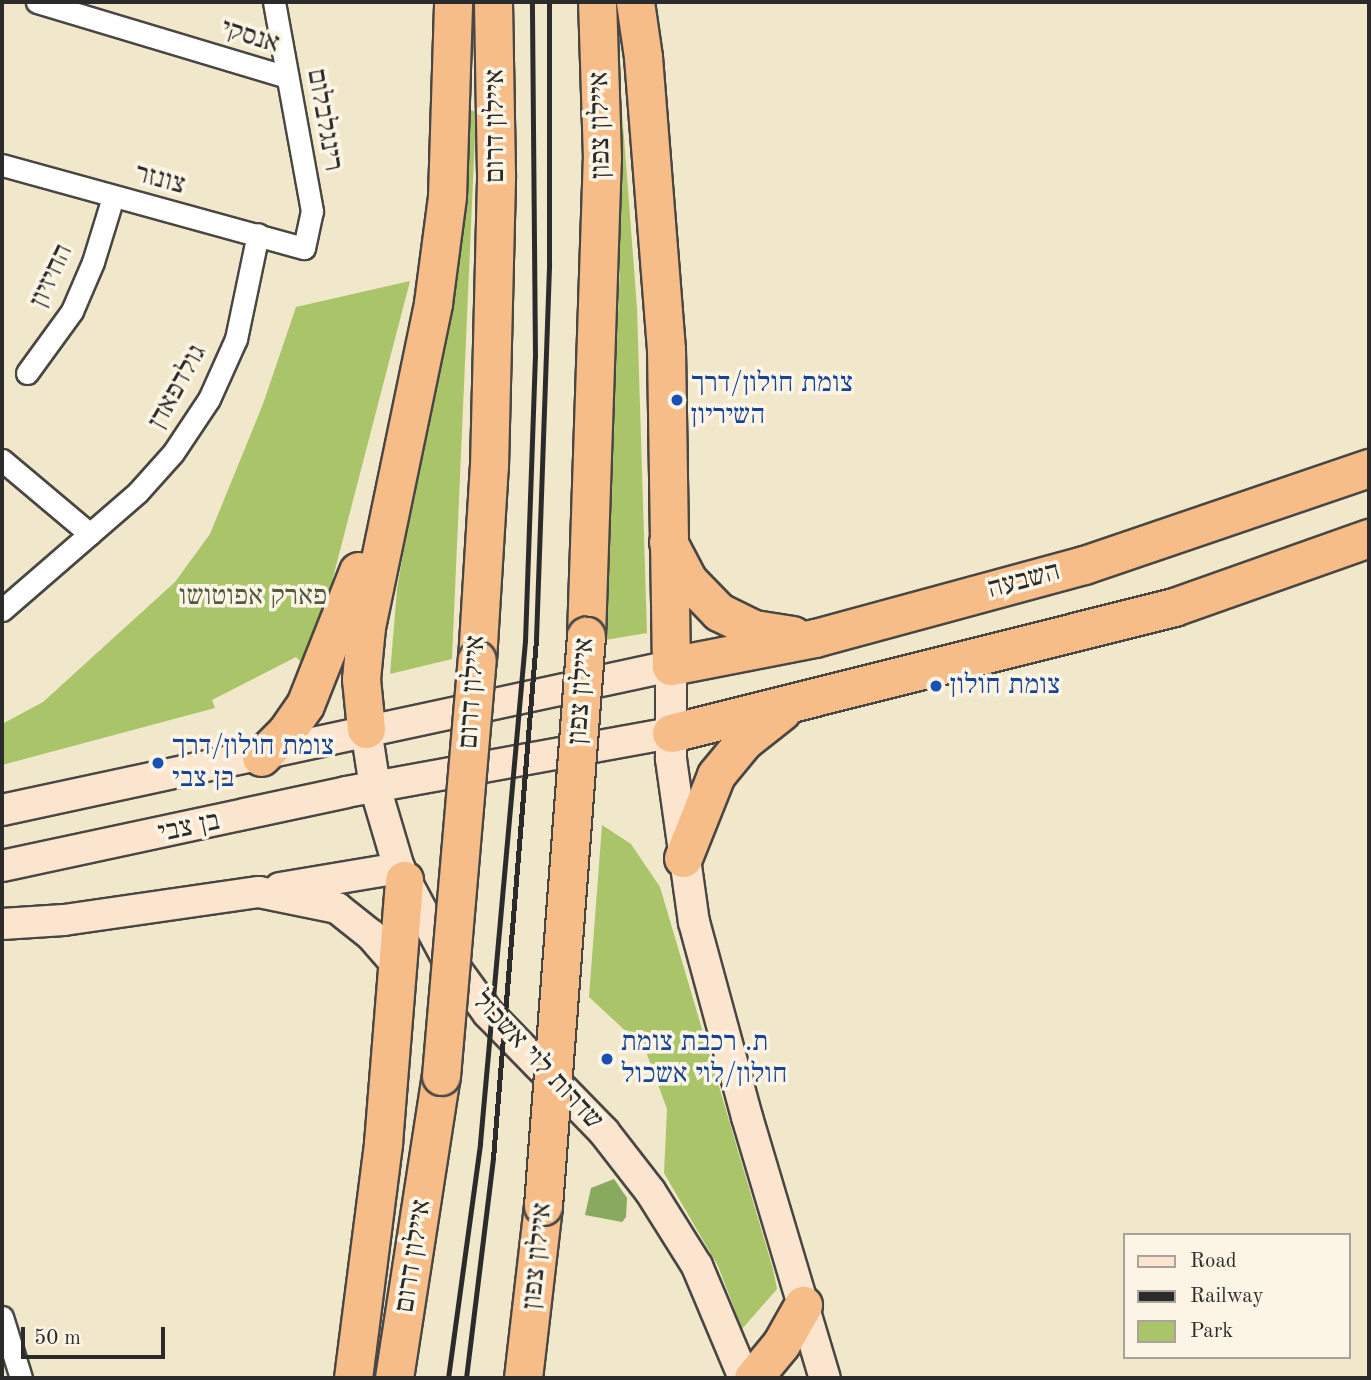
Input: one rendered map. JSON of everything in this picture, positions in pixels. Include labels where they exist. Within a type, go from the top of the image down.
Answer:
[{"type":"highway","points":[[366,729],[361,679],[366,627],[402,441],[433,303],[447,196],[453,2]]},
{"type":"highway","name":"איילון דרום","points":[[394,1378],[441,1076],[477,660],[489,466],[496,174],[492,2]]},
{"type":"highway","name":"איילון צפון","points":[[523,1378],[543,1206],[586,636],[602,158],[597,2]]},
{"type":"highway","points":[[635,2],[643,57],[666,349],[665,531],[670,666]]},
{"type":"highway","points":[[261,757],[286,732],[305,705],[348,599],[402,441]]},
{"type":"highway","name":"השבעה","points":[[670,666],[815,638],[1159,542],[1369,468]]},
{"type":"highway","points":[[665,531],[688,580],[719,611],[754,629],[815,638]]},
{"type":"highway","points":[[671,733],[788,706],[1174,607],[1369,538]]},
{"type":"highway","points":[[682,858],[724,764],[788,706]]},
{"type":"highway","points":[[352,1378],[383,1143],[398,966],[401,874]]},
{"type":"highway","points":[[753,1378],[781,1344],[803,1305]]},
{"type":"main road","name":"בן צבי","points":[[2,810],[261,757],[366,729],[670,666]]},
{"type":"main road","points":[[670,666],[671,733],[682,858],[706,972],[825,1378]]},
{"type":"main road","name":"שדרות לוי אשכול","points":[[366,729],[375,787],[401,874],[472,993],[526,1055],[604,1132],[650,1191],[697,1266],[744,1378]]},
{"type":"main road","name":"בן צבי","points":[[2,866],[375,787],[671,733]]},
{"type":"main road","points":[[2,924],[65,920],[401,874]]},
{"type":"main road","points":[[259,892],[337,908],[371,935],[398,966]]},
{"type":"street","name":"אנסקי","points":[[37,2],[287,77]]},
{"type":"street","name":"רינגלבלום","points":[[274,2],[312,211],[304,248]]},
{"type":"street","name":"צונזר","points":[[2,165],[304,248]]},
{"type":"street","name":"החיזיון","points":[[27,373],[72,311],[93,262],[113,197]]},
{"type":"street","name":"גולדפאדן","points":[[2,610],[138,492],[173,453],[209,399],[236,339],[258,234]]},
{"type":"street","points":[[2,460],[90,534]]},
{"type":"street","points":[[2,1317],[20,1378]]},
{"type":"green space","points":[[617,45],[637,308],[647,633],[605,640],[620,265]]},
{"type":"green space","points":[[466,108],[476,112],[452,659],[390,674],[397,589],[447,303]]},
{"type":"green space","name":"פארק אפוטושו","points":[[410,281],[323,616],[303,664],[296,657],[212,700],[215,708],[2,765],[2,724],[43,702],[175,582],[210,534],[263,404],[296,307]]},
{"type":"green space","points":[[602,825],[631,844],[660,887],[773,1269],[777,1289],[742,1329],[718,1266],[664,1173],[667,1109],[645,1049],[589,997]]},
{"type":"green space","points":[[614,1179],[627,1198],[626,1217],[622,1222],[585,1215],[591,1188]]},
{"type":"railway","points":[[448,1378],[480,1143],[525,641],[535,356],[532,2]]},
{"type":"railway","points":[[466,1378],[493,1158],[536,639],[549,263],[549,2]]},
{"type":"place","name":"צומת חולון/דרך השיריון","points":[[677,400]]},
{"type":"place","name":"צומת חולון","points":[[936,686]]},
{"type":"place","name":"צומת חולון/דרך בן צבי","points":[[158,763]]},
{"type":"place","name":"ת. רכבת צומת חולון/לוי אשכול","points":[[607,1059]]}]
